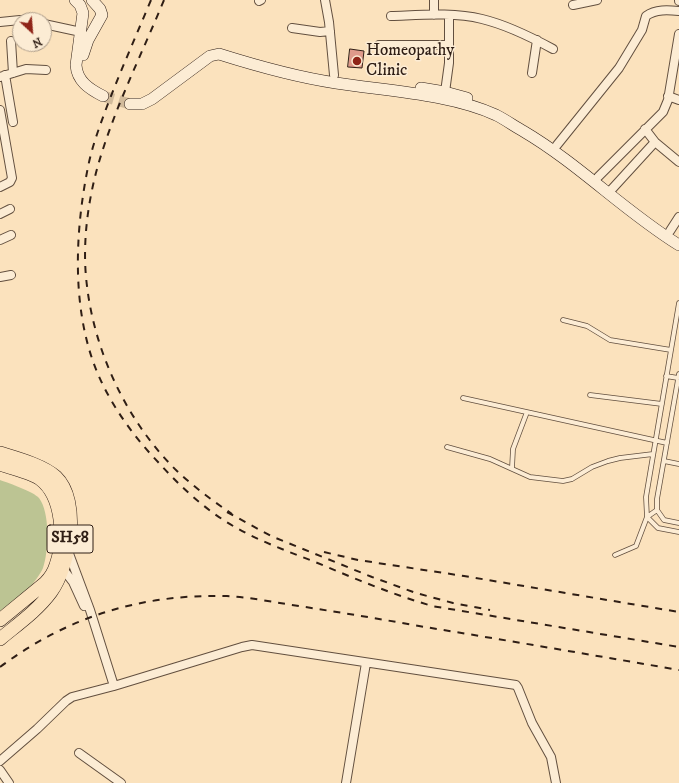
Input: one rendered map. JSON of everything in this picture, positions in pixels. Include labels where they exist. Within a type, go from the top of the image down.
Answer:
[{"type":"main road","points":[[75,0],[80,5],[83,13],[76,71],[87,87],[104,93],[91,81],[84,70],[82,63],[85,46],[102,15],[100,9],[92,0]]},
{"type":"main road","points":[[674,234],[643,213],[557,145],[512,116],[488,104],[444,92],[285,66],[263,61],[226,48],[215,47],[206,51],[145,96],[131,101],[142,104],[152,99],[210,56],[219,54],[276,71],[334,83],[427,96],[456,102],[498,116],[545,144],[576,166],[635,215],[679,245]]},
{"type":"main road","name":"SH58","points":[[0,452],[51,473],[61,483],[71,515],[71,530],[60,551],[51,577],[0,620]]},
{"type":"main road","name":"SH58","points":[[0,464],[39,478],[46,484],[53,494],[57,506],[64,545],[63,569],[55,586],[40,606],[0,639]]},
{"type":"street","points":[[325,0],[330,31],[334,75]]},
{"type":"street","points":[[434,0],[434,15]]},
{"type":"street","points":[[573,5],[597,0]]},
{"type":"street","points":[[557,145],[619,68],[642,30],[646,16],[666,10],[679,11]]},
{"type":"street","points":[[444,92],[449,63],[449,15]]},
{"type":"street","points":[[391,16],[449,15],[483,19],[510,28],[552,49]]},
{"type":"street","points":[[0,22],[12,21]]},
{"type":"street","points":[[52,26],[81,32]]},
{"type":"street","points":[[292,28],[320,32],[330,31]]},
{"type":"street","points":[[598,177],[662,112],[667,104],[676,67],[679,38]]},
{"type":"street","points":[[532,74],[536,40]]},
{"type":"street","points":[[11,41],[6,75],[13,122]]},
{"type":"street","points":[[379,45],[449,45]]},
{"type":"street","points":[[6,75],[26,69],[46,70]]},
{"type":"street","points":[[668,96],[679,100]]},
{"type":"street","points":[[0,110],[12,178],[10,182],[0,187]]},
{"type":"street","points":[[645,129],[655,142],[679,162]]},
{"type":"street","points":[[612,189],[655,142]]},
{"type":"street","points":[[0,214],[10,209]]},
{"type":"street","points":[[674,234],[679,217]]},
{"type":"street","points":[[0,240],[11,235]]},
{"type":"street","points":[[0,278],[11,275]]},
{"type":"street","points":[[64,545],[90,610],[111,687]]},
{"type":"street","points":[[63,569],[73,582],[84,607],[111,687]]},
{"type":"street","points":[[0,761],[69,699],[247,646],[256,646],[516,685],[532,723],[551,757],[556,783]]},
{"type":"street","points":[[346,783],[366,663]]},
{"type":"street","points":[[79,753],[121,783]]},
{"type":"street","points":[[0,770],[9,783]]},
{"type":"lane","points":[[615,555],[636,546],[647,517],[646,497],[679,303]]},
{"type":"lane","points":[[563,320],[587,326],[610,340],[671,350]]},
{"type":"lane","points":[[666,376],[679,376],[657,498],[657,510],[664,520],[679,523]]},
{"type":"lane","points":[[590,395],[662,404]]},
{"type":"lane","points":[[463,398],[667,443]]},
{"type":"lane","points":[[512,468],[513,449],[527,412]]},
{"type":"lane","points":[[447,447],[490,458],[530,477],[568,481],[592,467],[608,461],[653,454]]},
{"type":"lane","points":[[664,461],[679,464]]},
{"type":"lane","points":[[647,517],[657,510]]},
{"type":"lane","points":[[647,517],[658,528],[679,532]]},
{"type":"green space","points":[[0,480],[27,490],[39,498],[43,504],[47,522],[47,542],[45,561],[41,572],[28,590],[0,611]]},
{"type":"building","points":[[350,49],[364,51],[362,68],[348,67]]},
{"type":"tunnel","points":[[103,96],[130,104]]},
{"type":"railway","points":[[151,0],[111,95],[94,145],[83,193],[78,249],[80,305],[92,358],[102,383],[114,404],[127,425],[142,444],[181,486],[225,521],[261,540],[378,588],[432,606],[679,647]]},
{"type":"railway","points":[[164,0],[119,105],[97,169],[86,227],[85,257],[87,286],[91,312],[106,362],[129,409],[159,452],[177,471],[204,494],[232,514]]},
{"type":"railway","points":[[227,512],[271,536],[372,577],[416,593],[453,603],[490,610]]},
{"type":"railway","points":[[324,552],[358,560],[679,612]]},
{"type":"railway","points":[[0,667],[26,649],[52,634],[107,612],[136,604],[165,599],[195,596],[227,596],[257,599],[679,670]]},
{"type":"place","name":"Homeopathy Clinic","points":[[357,61]]}]
